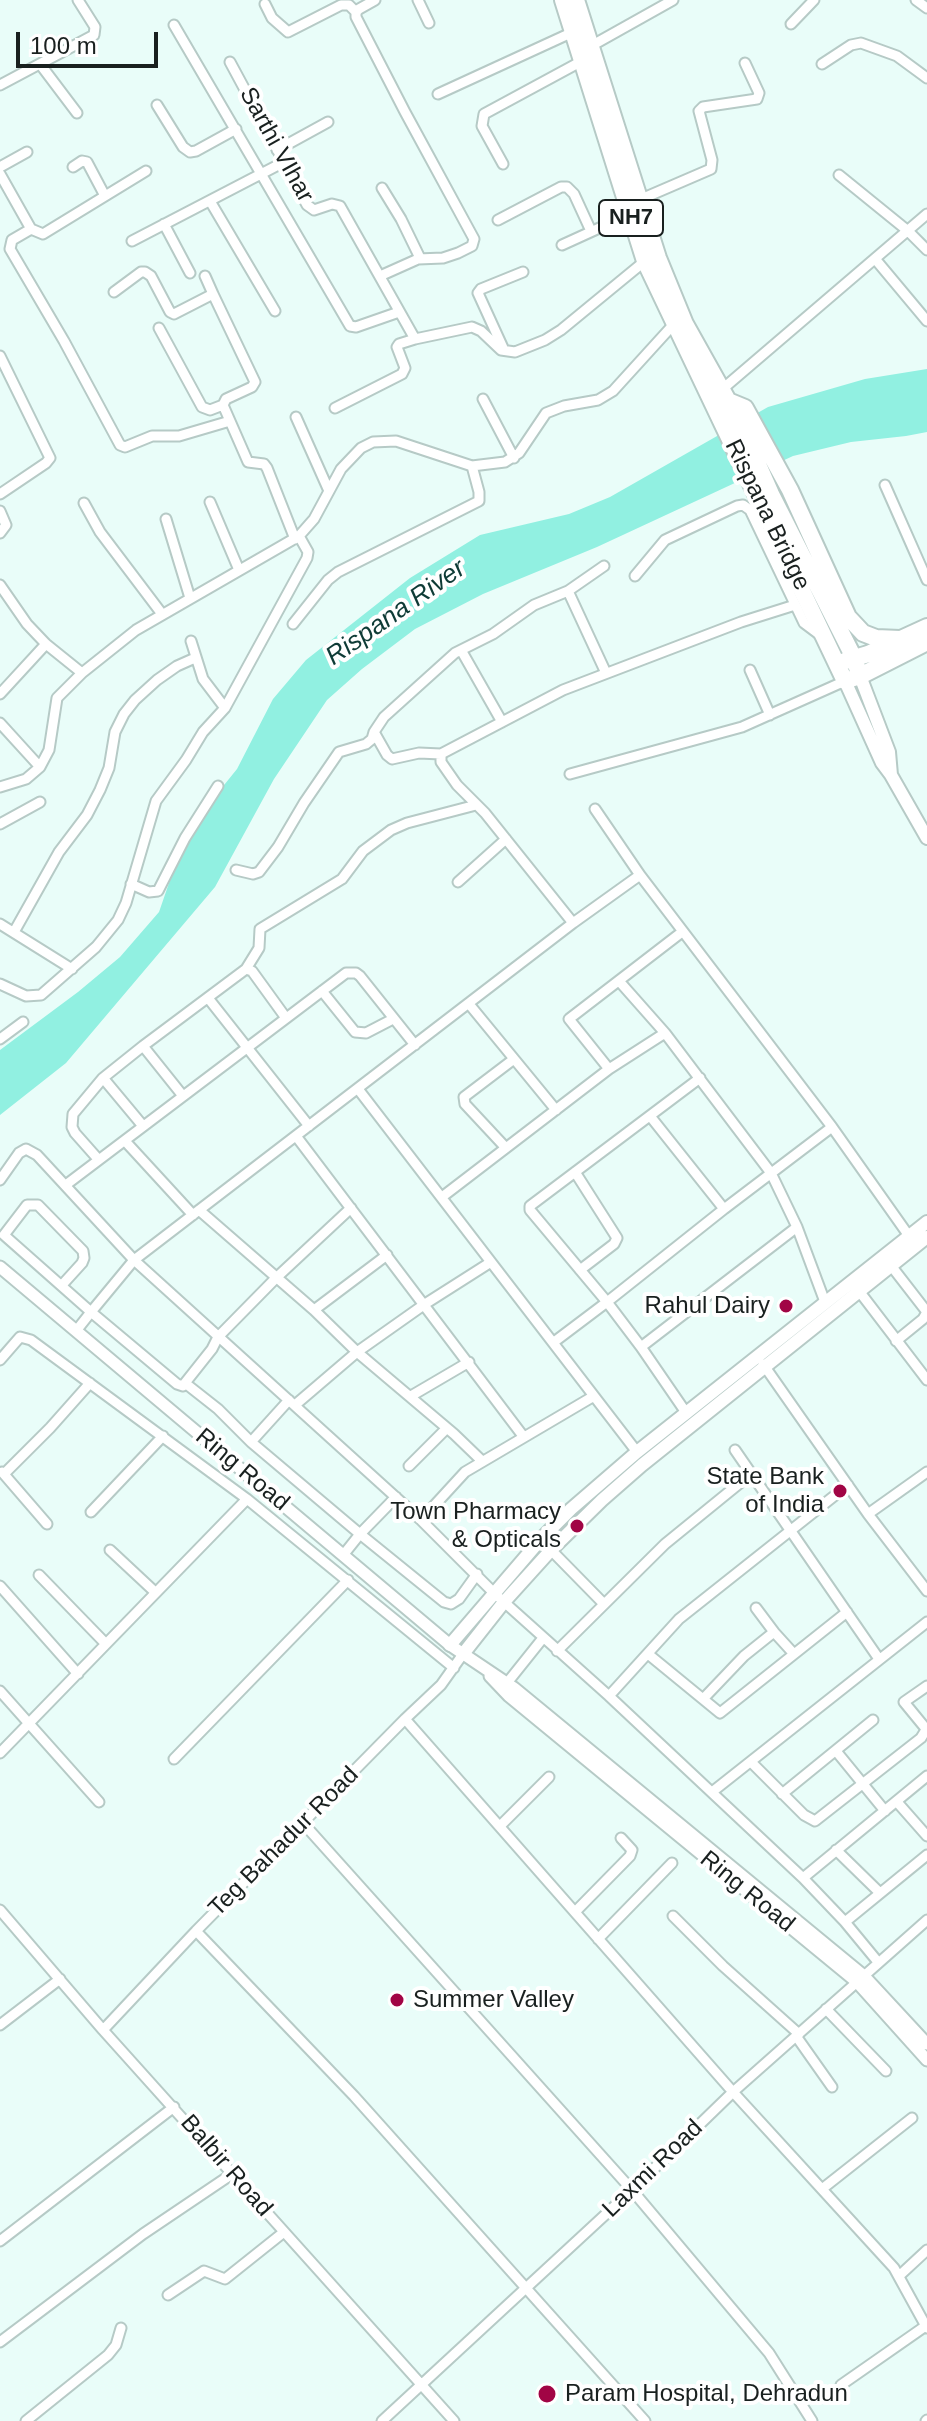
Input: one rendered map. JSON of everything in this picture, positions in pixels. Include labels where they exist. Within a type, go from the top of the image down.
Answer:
[{"type":"highway","name":"NH7","points":[[563,0],[634,207],[720,397]]},
{"type":"highway","name":"NH7","points":[[576,0],[634,207],[645,261],[673,325],[736,419]]},
{"type":"highway","points":[[736,419],[790,490],[848,617],[863,633],[876,638],[900,639]]},
{"type":"highway","name":"Rispana Bridge","points":[[736,419],[771,494],[809,602]]},
{"type":"highway","name":"NH7","points":[[809,602],[835,663],[852,679]]},
{"type":"highway","name":"NH7","points":[[809,602],[854,658],[852,679]]},
{"type":"highway","points":[[835,663],[868,654],[927,627]]},
{"type":"highway","points":[[852,679],[927,642]]},
{"type":"main road","points":[[852,679],[889,752],[891,775],[927,838]]},
{"type":"main road","points":[[463,1654],[499,1598],[556,1523],[637,1452],[859,1291],[909,1236],[927,1222]]},
{"type":"main road","points":[[450,1645],[642,1465],[825,1302],[927,1237]]},
{"type":"street","points":[[0,85],[96,33],[78,0]]},
{"type":"street","points":[[418,0],[429,23]]},
{"type":"street","points":[[591,46],[673,0]]},
{"type":"street","points":[[791,24],[814,0]]},
{"type":"street","points":[[916,0],[927,8]]},
{"type":"street","points":[[356,12],[372,1]]},
{"type":"street","points":[[265,4],[272,18],[288,32],[341,5],[349,5],[356,12],[405,112],[474,239],[472,246],[450,256],[420,258],[380,276]]},
{"type":"street","points":[[174,25],[350,326],[356,327],[399,312]]},
{"type":"street","points":[[438,94],[573,32]]},
{"type":"street","points":[[822,64],[851,45],[861,43],[887,51],[927,78]]},
{"type":"street","points":[[503,164],[482,126],[484,114],[582,61]]},
{"type":"street","name":"Sarthi VIhar","points":[[230,62],[310,209],[318,210],[336,203],[340,206],[415,339]]},
{"type":"street","points":[[562,245],[711,169],[712,160],[699,111],[703,107],[757,99],[759,93],[745,63]]},
{"type":"street","points":[[40,64],[77,113]]},
{"type":"street","points":[[157,105],[183,147],[190,152],[236,129]]},
{"type":"street","points":[[277,150],[328,122]]},
{"type":"street","points":[[0,167],[27,152]]},
{"type":"street","points":[[73,167],[82,161],[87,162],[105,196]]},
{"type":"street","points":[[132,241],[284,162]]},
{"type":"street","points":[[0,174],[31,229],[43,234],[146,171]]},
{"type":"street","points":[[839,175],[927,250]]},
{"type":"street","points":[[498,220],[561,187],[567,187],[574,194],[591,231]]},
{"type":"street","points":[[382,188],[420,258]]},
{"type":"street","points":[[210,201],[275,311]]},
{"type":"street","points":[[720,397],[927,214]]},
{"type":"street","points":[[164,224],[190,273]]},
{"type":"street","points":[[31,229],[12,240],[10,249],[120,445],[125,447],[152,436],[179,436],[230,421]]},
{"type":"street","points":[[876,260],[927,321]]},
{"type":"street","points":[[335,408],[402,374],[405,368],[397,347],[399,344],[472,327],[505,351],[515,352],[552,336],[645,261]]},
{"type":"street","points":[[114,292],[145,272],[151,276],[172,313],[177,314],[213,294]]},
{"type":"street","points":[[505,351],[478,293],[523,272]]},
{"type":"street","points":[[159,328],[202,407],[210,410],[223,405],[226,399],[252,387],[255,382],[205,276]]},
{"type":"street","points":[[0,787],[26,779],[40,767],[49,750],[57,698],[82,673],[126,637],[162,614],[297,538],[314,519],[341,469],[361,448],[384,440],[396,441],[472,466],[514,458],[546,413],[606,397],[673,325]]},
{"type":"street","points":[[0,356],[50,458],[0,494]]},
{"type":"street","points":[[483,399],[514,458]]},
{"type":"street","points":[[0,984],[26,996],[37,997],[96,947],[118,920],[156,801],[203,732],[225,708],[307,558],[308,552],[297,538],[266,466],[248,462],[223,405]]},
{"type":"street","points":[[296,417],[329,491]]},
{"type":"street","points":[[293,624],[338,572],[479,501],[472,466]]},
{"type":"street","points":[[885,485],[927,580]]},
{"type":"street","points":[[210,502],[239,570]]},
{"type":"street","points":[[84,503],[100,532],[162,614]]},
{"type":"street","points":[[374,732],[392,759],[419,753],[441,754],[563,690],[741,622],[809,602],[750,510],[743,505],[665,540],[635,576]]},
{"type":"street","points":[[0,511],[6,525],[0,533]]},
{"type":"street","points":[[166,519],[190,598]]},
{"type":"street","points":[[236,870],[253,874],[259,872],[339,752],[366,744],[372,739],[384,717],[447,658],[493,634],[534,605],[568,591],[604,566]]},
{"type":"street","points":[[0,585],[21,617],[46,644],[82,673]]},
{"type":"street","points":[[568,591],[606,673]]},
{"type":"street","points":[[191,641],[203,679],[225,708]]},
{"type":"street","points":[[0,694],[46,644]]},
{"type":"street","points":[[461,650],[502,722]]},
{"type":"street","points":[[14,932],[59,852],[87,815],[100,790],[109,768],[115,732],[124,714],[157,680],[195,658]]},
{"type":"street","points":[[750,670],[770,715]]},
{"type":"street","points":[[570,774],[718,734],[852,679]]},
{"type":"street","points":[[0,723],[40,767]]},
{"type":"street","points":[[441,754],[441,762],[457,785],[506,839],[573,923]]},
{"type":"street","points":[[131,884],[149,892],[158,891],[185,838],[218,786]]},
{"type":"street","points":[[0,824],[40,802]]},
{"type":"street","points":[[98,1159],[75,1133],[72,1120],[77,1108],[103,1078],[246,969],[259,948],[260,929],[342,879],[363,851],[391,830],[476,805]]},
{"type":"street","points":[[595,809],[640,875],[832,1127],[909,1236]]},
{"type":"street","points":[[458,882],[506,839]]},
{"type":"street","points":[[76,1331],[134,1260],[640,875]]},
{"type":"street","points":[[0,924],[72,969]]},
{"type":"street","points":[[609,1069],[569,1019],[682,932]]},
{"type":"street","points":[[246,969],[252,971],[286,1018]]},
{"type":"street","points":[[67,1184],[346,973],[356,973],[415,1045]]},
{"type":"street","points":[[619,981],[665,1033],[771,1173],[797,1227],[825,1302]]},
{"type":"street","points":[[322,991],[355,1032],[366,1033],[393,1019]]},
{"type":"street","points":[[208,998],[309,1126]]},
{"type":"street","points":[[469,1004],[556,1110]]},
{"type":"street","points":[[0,1039],[23,1022]]},
{"type":"street","points":[[442,1197],[609,1069],[665,1033]]},
{"type":"street","points":[[143,1046],[183,1096]]},
{"type":"street","points":[[506,1148],[464,1101],[466,1094],[514,1059]]},
{"type":"street","points":[[103,1078],[143,1126]]},
{"type":"street","points":[[687,1414],[607,1302],[530,1210],[532,1202],[700,1078]]},
{"type":"street","points":[[358,1089],[637,1452]]},
{"type":"street","points":[[650,1116],[724,1209]]},
{"type":"street","points":[[554,1342],[832,1127]]},
{"type":"street","points":[[296,1136],[523,1436]]},
{"type":"street","points":[[125,1141],[196,1213],[314,1310],[357,1352],[482,1461]]},
{"type":"street","points":[[0,1180],[19,1153],[26,1149],[37,1155],[134,1260],[421,1520],[499,1598],[609,1696],[803,1878],[878,1962]]},
{"type":"street","points":[[575,1172],[617,1238],[614,1244],[580,1270]]},
{"type":"street","points":[[62,1285],[82,1263],[85,1255],[38,1205],[27,1205],[2,1233],[91,1312],[183,1386],[218,1337],[351,1208]]},
{"type":"street","points":[[641,1347],[797,1227]]},
{"type":"street","points":[[314,1310],[387,1255]]},
{"type":"street","points":[[888,1261],[927,1312],[896,1341]]},
{"type":"street","points":[[251,1442],[292,1403],[357,1352],[491,1262]]},
{"type":"street","name":"Ring Road","points":[[0,1267],[450,1645],[507,1683],[860,1979],[927,2044]]},
{"type":"street","points":[[859,1291],[927,1380]]},
{"type":"street","points":[[0,1360],[15,1340],[26,1337],[247,1499],[454,1668]]},
{"type":"street","points":[[762,1361],[868,1514],[927,1591]]},
{"type":"street","points":[[411,1396],[469,1362]]},
{"type":"street","points":[[47,1524],[2,1472],[50,1428],[90,1383]]},
{"type":"street","points":[[185,1383],[218,1409],[251,1442],[444,1602],[451,1604],[459,1599],[477,1574]]},
{"type":"street","points":[[421,1520],[457,1479],[482,1461],[594,1396]]},
{"type":"street","points":[[409,1466],[447,1428]]},
{"type":"street","points":[[91,1512],[163,1436]]},
{"type":"street","points":[[735,1450],[879,1659]]},
{"type":"street","points":[[868,1514],[927,1472]]},
{"type":"street","points":[[557,1651],[665,1544],[751,1474]]},
{"type":"street","points":[[609,1696],[679,1619],[848,1485]]},
{"type":"street","points":[[344,1554],[396,1497]]},
{"type":"street","points":[[0,1753],[247,1499]]},
{"type":"street","points":[[110,1550],[155,1592]]},
{"type":"street","points":[[551,1550],[603,1603]]},
{"type":"street","points":[[39,1575],[106,1644]]},
{"type":"street","points":[[174,1759],[348,1580]]},
{"type":"street","points":[[1,1590],[78,1674]]},
{"type":"street","points":[[756,1608],[794,1654]]},
{"type":"street","points":[[648,1654],[720,1713],[847,1612]]},
{"type":"street","points":[[712,1792],[927,1622]]},
{"type":"street","points":[[703,1699],[744,1656],[774,1632]]},
{"type":"street","points":[[507,1683],[543,1638]]},
{"type":"street","name":"Teg Bahadur Road","points":[[103,2030],[196,1931],[441,1685],[463,1654]]},
{"type":"street","name":"Ring Road","points":[[486,1670],[509,1696],[860,1979],[927,2060]]},
{"type":"street","points":[[751,1762],[804,1815],[815,1821],[921,1738],[926,1730],[904,1702],[927,1686]]},
{"type":"street","points":[[0,1691],[99,1802]]},
{"type":"street","points":[[405,1719],[733,2092],[894,2268],[927,2327],[841,2385]]},
{"type":"street","points":[[782,1794],[873,1720]]},
{"type":"street","points":[[836,1751],[885,1811]]},
{"type":"street","points":[[803,1878],[927,1776]]},
{"type":"street","points":[[500,1826],[549,1777]]},
{"type":"street","points":[[897,1802],[927,1836]]},
{"type":"street","points":[[303,1823],[632,2190],[769,2353],[812,2421]]},
{"type":"street","points":[[575,1912],[630,1856],[632,1850],[621,1838]]},
{"type":"street","points":[[836,1850],[879,1892]]},
{"type":"street","points":[[845,1922],[927,1855]]},
{"type":"street","points":[[598,1939],[672,1863]]},
{"type":"street","name":"Balbir Road","points":[[0,1910],[103,2030],[454,2421]]},
{"type":"street","points":[[673,1916],[797,2035],[832,2087]]},
{"type":"street","name":"Laxmi Road","points":[[382,2421],[632,2190],[733,2092],[927,1920]]},
{"type":"street","points":[[196,1931],[328,2068],[645,2421]]},
{"type":"street","points":[[0,2025],[60,1979]]},
{"type":"street","points":[[826,2009],[886,2071]]},
{"type":"street","points":[[0,2241],[174,2107]]},
{"type":"street","points":[[822,2189],[912,2118]]},
{"type":"street","points":[[0,2342],[143,2234],[232,2174]]},
{"type":"street","points":[[168,2295],[204,2271],[225,2279],[284,2232]]},
{"type":"street","points":[[899,2276],[927,2250]]},
{"type":"street","points":[[26,2421],[108,2355],[116,2345],[121,2328]]},
{"type":"water","name":"Rispana River","points":[[927,369],[927,432],[851,442],[793,456],[597,547],[483,594],[415,629],[362,669],[327,700],[274,779],[215,887],[66,1063],[0,1115],[0,1050],[120,957],[159,912],[178,857],[216,795],[237,769],[273,699],[306,660],[410,578],[480,535],[569,514],[610,497],[768,407],[865,379]]},
{"type":"place","name":"Rahul Dairy","points":[[786,1306]]},
{"type":"place","name":"State Bank of India","points":[[840,1491]]},
{"type":"place","name":"Town Pharmacy & Opticals","points":[[577,1526]]},
{"type":"place","name":"Summer Valley","points":[[397,2000]]},
{"type":"place","name":"Param Hospital, Dehradun","points":[[547,2394]]}]
